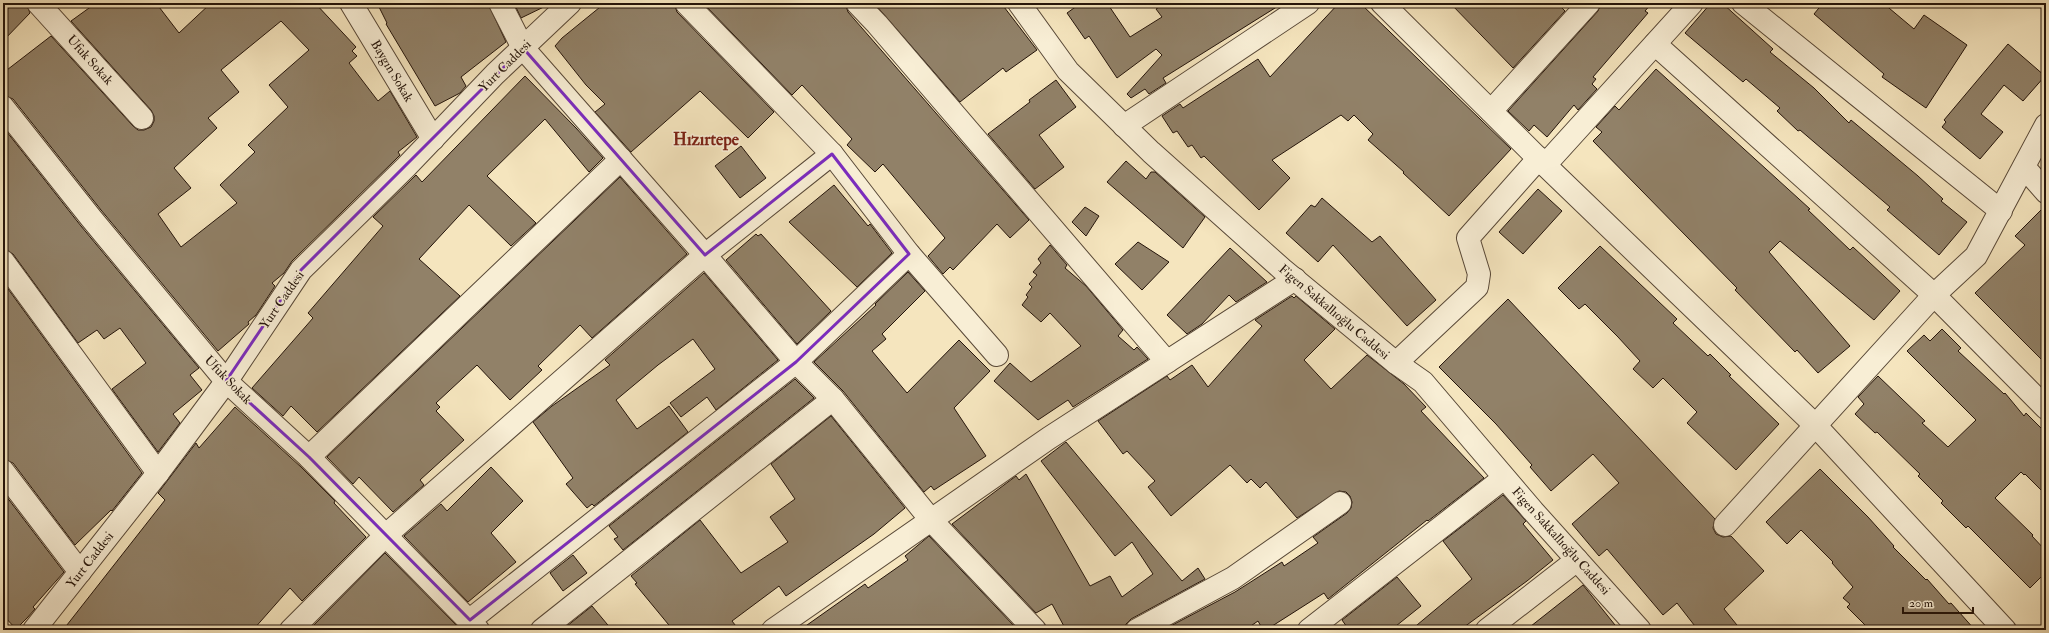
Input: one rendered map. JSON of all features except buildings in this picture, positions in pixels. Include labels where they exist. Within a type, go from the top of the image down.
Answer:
[{"type":"street","name":"Ufuk Sokak","points":[[38,3],[142,118]]},
{"type":"street","name":"Baygın Sokak","points":[[352,3],[433,139]]},
{"type":"street","points":[[500,3],[523,48],[705,255],[796,362],[833,399],[931,520],[1035,630]]},
{"type":"street","name":"Yurt Caddesi","points":[[34,630],[158,473],[226,381],[301,270],[570,3]]},
{"type":"street","points":[[686,3],[832,154],[909,254],[997,355]]},
{"type":"street","points":[[857,3],[877,24],[1167,362]]},
{"type":"street","name":"Figen Sakkallıoğlu Caddesi","points":[[1019,3],[1068,71],[1151,152],[1295,279],[1396,363],[1423,382],[1504,478],[1640,630]]},
{"type":"street","points":[[1124,126],[1308,3]]},
{"type":"street","points":[[1382,3],[1542,161],[1815,425],[2005,630]]},
{"type":"street","points":[[1491,111],[1589,3]]},
{"type":"street","points":[[1396,363],[1477,287],[1479,274],[1468,238],[1655,44],[1692,3]]},
{"type":"street","points":[[1743,3],[2001,211]]},
{"type":"street","points":[[1655,44],[1934,295],[2046,408]]},
{"type":"street","name":"Ufuk Sokak","points":[[3,107],[91,218],[226,381],[309,457],[474,625]]},
{"type":"street","points":[[1725,525],[1934,295],[1976,256],[2046,125]]},
{"type":"street","points":[[291,630],[386,535],[705,255],[832,154]]},
{"type":"street","points":[[309,457],[621,159]]},
{"type":"street","points":[[2024,167],[2046,192]]},
{"type":"street","points":[[474,625],[796,362],[909,254]]},
{"type":"street","points":[[3,261],[158,473]]},
{"type":"street","points":[[773,630],[1049,438],[1295,279]]},
{"type":"street","points":[[542,630],[833,399]]},
{"type":"street","points":[[3,472],[80,572]]},
{"type":"street","points":[[1309,630],[1504,478]]},
{"type":"street","points":[[1137,630],[1233,578],[1340,503]]},
{"type":"street","points":[[1487,630],[1577,560]]},
{"type":"highlighted area","points":[[523,48],[705,255],[832,154],[909,254],[796,362],[470,620],[309,457],[226,381],[301,270]]},
{"type":"district","name":"Hızırtepe","points":[[706,139]]}]
